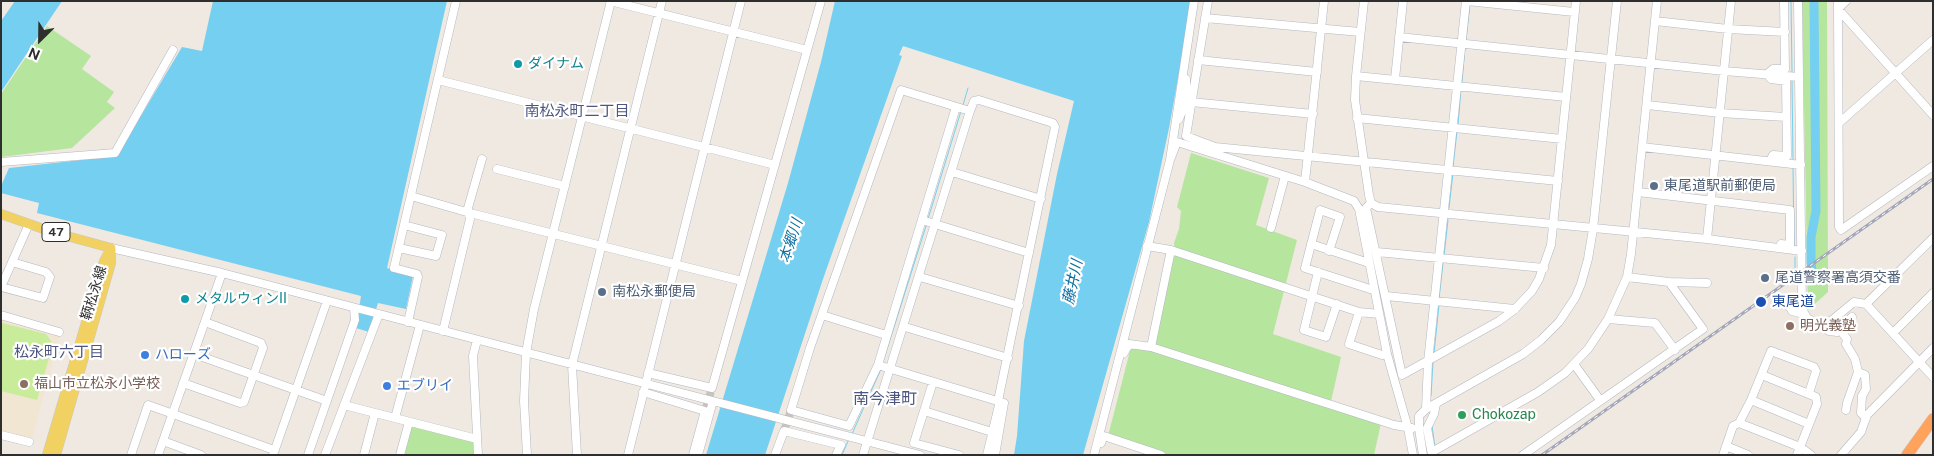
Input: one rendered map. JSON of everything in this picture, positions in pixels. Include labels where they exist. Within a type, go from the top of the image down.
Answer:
[{"type":"highway","points":[[1907,455],[1933,419]]},
{"type":"main road","name":"鞆松永線","points":[[1,214],[111,248]]},
{"type":"main road","name":"鞆松永線","points":[[47,455],[104,261],[111,248]]},
{"type":"main road","name":"鞆松永線","points":[[56,455],[111,263],[111,248]]},
{"type":"street","points":[[408,322],[418,276],[417,274],[394,268],[456,1]]},
{"type":"street","points":[[527,455],[524,401],[526,353],[534,309],[611,1],[807,50]]},
{"type":"street","points":[[577,455],[572,364],[662,1]]},
{"type":"street","points":[[628,455],[741,1]]},
{"type":"street","points":[[648,373],[712,388],[821,1]]},
{"type":"street","points":[[1170,160],[1194,1]]},
{"type":"street","points":[[1096,455],[1147,246],[1170,160],[1177,142],[1174,129],[1188,102],[1198,60],[1208,1]]},
{"type":"street","points":[[1306,182],[1324,1]]},
{"type":"street","points":[[1364,1],[1356,76],[1356,118],[1363,162],[1369,263],[1387,354],[1408,428],[1413,455]]},
{"type":"street","points":[[1395,79],[1403,1]]},
{"type":"street","points":[[1426,409],[1445,214],[1452,171],[1467,1],[1574,12]]},
{"type":"street","points":[[1365,206],[1377,252],[1402,375],[1500,321],[1515,309],[1532,291],[1544,268],[1551,245],[1576,1]]},
{"type":"street","points":[[1423,455],[1419,416],[1426,409],[1523,354],[1541,340],[1559,322],[1575,298],[1581,284],[1588,259],[1593,229],[1617,1]]},
{"type":"street","points":[[1436,404],[1434,414],[1427,428],[1434,451],[1538,392],[1565,373],[1588,349],[1608,319],[1627,277],[1634,232],[1657,1]]},
{"type":"street","points":[[1707,239],[1731,1]]},
{"type":"street","points":[[1768,74],[1773,69],[1785,69],[1784,1]]},
{"type":"street","points":[[1798,1],[1801,300],[1804,314]]},
{"type":"street","points":[[1838,5],[1846,1]]},
{"type":"street","points":[[1838,5],[1933,115]]},
{"type":"street","points":[[1838,5],[1839,227],[1841,230],[1933,166]]},
{"type":"street","points":[[1205,18],[1321,30],[1360,32]]},
{"type":"street","points":[[1655,21],[1728,29],[1784,32]]},
{"type":"street","points":[[1399,37],[1799,77]]},
{"type":"street","points":[[1839,124],[1933,40]]},
{"type":"street","points":[[1,162],[115,153],[173,50]]},
{"type":"street","points":[[1198,60],[1317,72]]},
{"type":"street","points":[[1183,72],[1186,73],[1188,102],[1186,136],[1215,147],[1558,181]]},
{"type":"street","points":[[1768,74],[1771,79],[1786,81],[1787,156],[1773,154],[1770,161]]},
{"type":"street","points":[[1356,76],[1566,97]]},
{"type":"street","points":[[438,80],[775,165]]},
{"type":"street","points":[[956,107],[878,365],[849,426],[791,410],[822,315],[901,90],[970,111]]},
{"type":"street","points":[[864,455],[888,369],[920,277],[933,223],[952,172],[970,111],[974,101],[980,100],[1053,123],[1055,127],[998,400],[999,405],[987,455]]},
{"type":"street","points":[[1188,102],[1313,114]]},
{"type":"street","points":[[1647,105],[1720,113],[1786,117]]},
{"type":"street","points":[[1356,118],[1562,139]]},
{"type":"street","points":[[1177,142],[1306,182],[1350,198],[1365,206],[1707,239],[1802,252]]},
{"type":"street","points":[[1642,147],[1801,165]]},
{"type":"street","points":[[443,331],[470,219],[468,208],[482,159]]},
{"type":"street","points":[[497,168],[565,186]]},
{"type":"street","points":[[952,172],[1040,199]]},
{"type":"street","points":[[1271,228],[1285,176]]},
{"type":"street","points":[[1638,192],[1790,210],[1790,245],[1760,242],[1756,246]]},
{"type":"street","points":[[411,196],[470,213],[742,281]]},
{"type":"street","points":[[1330,250],[1340,217],[1320,210],[1305,268],[1370,289],[1374,288]]},
{"type":"street","points":[[922,220],[1030,253]]},
{"type":"street","points":[[12,262],[46,272],[50,276],[43,298],[1,287],[12,262],[29,224]]},
{"type":"street","points":[[399,248],[436,256],[442,235],[404,225]]},
{"type":"street","points":[[1866,304],[1932,240]]},
{"type":"street","points":[[1311,244],[1369,263]]},
{"type":"street","points":[[1147,246],[1171,250],[1359,312],[1379,314]]},
{"type":"street","points":[[111,248],[222,273],[920,455]]},
{"type":"street","points":[[1151,347],[1171,250]]},
{"type":"street","points":[[1377,252],[1544,268]]},
{"type":"street","points":[[1318,272],[1304,330],[1326,337],[1337,304]]},
{"type":"street","points":[[158,455],[222,273]]},
{"type":"street","points":[[920,277],[1019,306]]},
{"type":"street","points":[[1627,277],[1669,282],[1707,283]]},
{"type":"street","points":[[1523,455],[1675,350],[1702,329],[1669,282]]},
{"type":"street","points":[[1893,333],[1933,293]]},
{"type":"street","points":[[1386,296],[1515,309]]},
{"type":"street","points":[[1801,300],[1792,300],[1789,306],[1792,311],[1804,314],[1813,322],[1829,331],[1837,332],[1852,317]]},
{"type":"street","points":[[131,455],[148,405],[274,452],[327,301]]},
{"type":"street","points":[[1818,324],[1831,321],[1854,302],[1866,304],[1933,377]]},
{"type":"street","points":[[308,455],[355,320],[357,308]]},
{"type":"street","points":[[1359,312],[1349,344],[1382,355],[1387,354]]},
{"type":"street","points":[[325,455],[377,314]]},
{"type":"street","points":[[1,315],[59,332]]},
{"type":"street","points":[[822,315],[886,335]]},
{"type":"street","points":[[1608,319],[1655,323],[1675,350]]},
{"type":"street","points":[[184,383],[240,404],[244,402],[264,348],[262,343],[205,322]]},
{"type":"street","points":[[395,418],[420,325]]},
{"type":"street","points":[[904,327],[1008,358]]},
{"type":"street","points":[[1840,330],[1847,339],[1846,344],[1855,359],[1858,372],[1846,410]]},
{"type":"street","points":[[477,340],[473,356],[478,455]]},
{"type":"street","points":[[1118,365],[1129,344],[1151,347],[1408,428],[1419,429]]},
{"type":"street","points":[[1842,455],[1861,432],[1866,418],[1933,348]]},
{"type":"street","points":[[1723,455],[1733,426],[1738,422],[1751,400],[1770,351],[1814,367],[1816,371],[1809,393]]},
{"type":"street","points":[[194,354],[327,401]]},
{"type":"street","points":[[1574,364],[1600,400]]},
{"type":"street","points":[[878,365],[1004,403],[995,455]]},
{"type":"street","points":[[1858,372],[1865,375],[1866,389],[1862,396],[1861,414],[1866,418]]},
{"type":"street","points":[[1762,375],[1816,397],[1817,404],[1799,451]]},
{"type":"street","points":[[933,382],[914,443],[959,455]]},
{"type":"street","points":[[643,392],[705,411],[692,455]]},
{"type":"street","points":[[1851,394],[1862,396]]},
{"type":"street","points":[[1751,400],[1810,424]]},
{"type":"street","points":[[698,455],[714,401]]},
{"type":"street","points":[[344,404],[477,439]]},
{"type":"street","points":[[924,411],[992,432]]},
{"type":"street","points":[[364,455],[376,413]]},
{"type":"street","points":[[400,455],[409,422]]},
{"type":"street","points":[[1738,422],[1811,455]]},
{"type":"street","points":[[774,455],[784,430],[841,445],[836,455]]},
{"type":"street","points":[[1,435],[29,442]]},
{"type":"street","points":[[1096,455],[1104,436],[1161,455]]},
{"type":"street","points":[[163,441],[201,455]]},
{"type":"street","points":[[1726,446],[1748,455]]},
{"type":"shaded area","name":"福山市立松永小学校","points":[[1,319],[60,335],[31,442],[1,434]]},
{"type":"green space","points":[[1802,1],[1827,1],[1828,292],[1808,310]]},
{"type":"green space","points":[[47,26],[91,56],[82,69],[114,92],[107,102],[115,108],[72,148],[1,157],[1,94]]},
{"type":"green space","points":[[1191,153],[1269,178],[1256,225],[1297,240],[1273,334],[1341,357],[1330,406],[1381,423],[1374,455],[1169,455],[1108,436],[1131,347],[1152,348],[1175,253],[1174,243],[1179,229],[1181,211],[1177,207]]},
{"type":"green space","points":[[2,323],[46,334],[53,344],[37,400],[1,391]]},
{"type":"green space","points":[[413,425],[475,442],[475,455],[403,455],[410,427]]},
{"type":"water","points":[[15,1],[62,1],[1,92],[1,21]]},
{"type":"water","points":[[213,1],[447,1],[387,268],[413,276],[406,309],[378,303],[369,332],[356,328],[361,296],[37,213],[39,203],[1,193],[1,186],[9,168],[117,156],[182,47],[202,51]]},
{"type":"water","points":[[835,1],[1192,1],[1169,128],[1149,222],[1083,455],[1014,455],[1024,341],[1057,174],[1074,101],[903,46],[899,55],[902,56],[823,279],[765,455],[706,455],[788,183],[821,62]]},
{"type":"waterway","points":[[1791,1],[1792,72]]},
{"type":"waterway","points":[[1814,1],[1816,211],[1811,237],[1811,262],[1812,271],[1816,275]]},
{"type":"waterway","points":[[1466,40],[1470,4]]},
{"type":"waterway","points":[[1462,82],[1465,47]]},
{"type":"waterway","points":[[1792,81],[1793,159]]},
{"type":"waterway","points":[[963,105],[968,88]]},
{"type":"waterway","points":[[1458,125],[1461,89]]},
{"type":"waterway","points":[[928,219],[961,111]]},
{"type":"waterway","points":[[1453,167],[1457,131]]},
{"type":"waterway","points":[[1793,167],[1794,246]]},
{"type":"waterway","points":[[1449,208],[1453,173]]},
{"type":"waterway","points":[[1444,256],[1448,220]]},
{"type":"waterway","points":[[883,362],[926,226]]},
{"type":"waterway","points":[[1795,257],[1795,269]]},
{"type":"waterway","points":[[1439,299],[1443,263]]},
{"type":"waterway","points":[[1434,353],[1439,305]]},
{"type":"waterway","points":[[1431,396],[1433,362]]},
{"type":"waterway","points":[[852,434],[881,369]]},
{"type":"waterway","points":[[1432,426],[1435,447]]},
{"type":"waterway","points":[[842,455],[849,439]]},
{"type":"tunnel","points":[[705,411],[712,388]]},
{"type":"tunnel","points":[[784,431],[791,410]]},
{"type":"railway","points":[[1542,455],[1933,179]]},
{"type":"place","name":"ダイナム","points":[[518,64]]},
{"type":"place","name":"東尾道駅前郵便局","points":[[1654,186]]},
{"type":"place","name":"尾道警察署高須交番","points":[[1765,278]]},
{"type":"place","name":"南松永郵便局","points":[[602,292]]},
{"type":"place","name":"メタルウィンII","points":[[185,299]]},
{"type":"place","name":"東尾道","points":[[1761,302]]},
{"type":"place","name":"明光義塾","points":[[1790,326]]},
{"type":"place","name":"ハローズ","points":[[145,355]]},
{"type":"place","name":"福山市立松永小学校","points":[[24,384]]},
{"type":"place","name":"エブリイ","points":[[387,386]]},
{"type":"place","name":"Chokozap","points":[[1462,415]]},
{"type":"district","name":"南松永町二丁目","points":[[577,111]]},
{"type":"district","name":"松永町六丁目","points":[[59,352]]},
{"type":"district","name":"南今津町","points":[[885,399]]},
{"type":"water label","name":"本郷川","points":[[791,241]]},
{"type":"water label","name":"藤井川","points":[[1073,282]]}]
